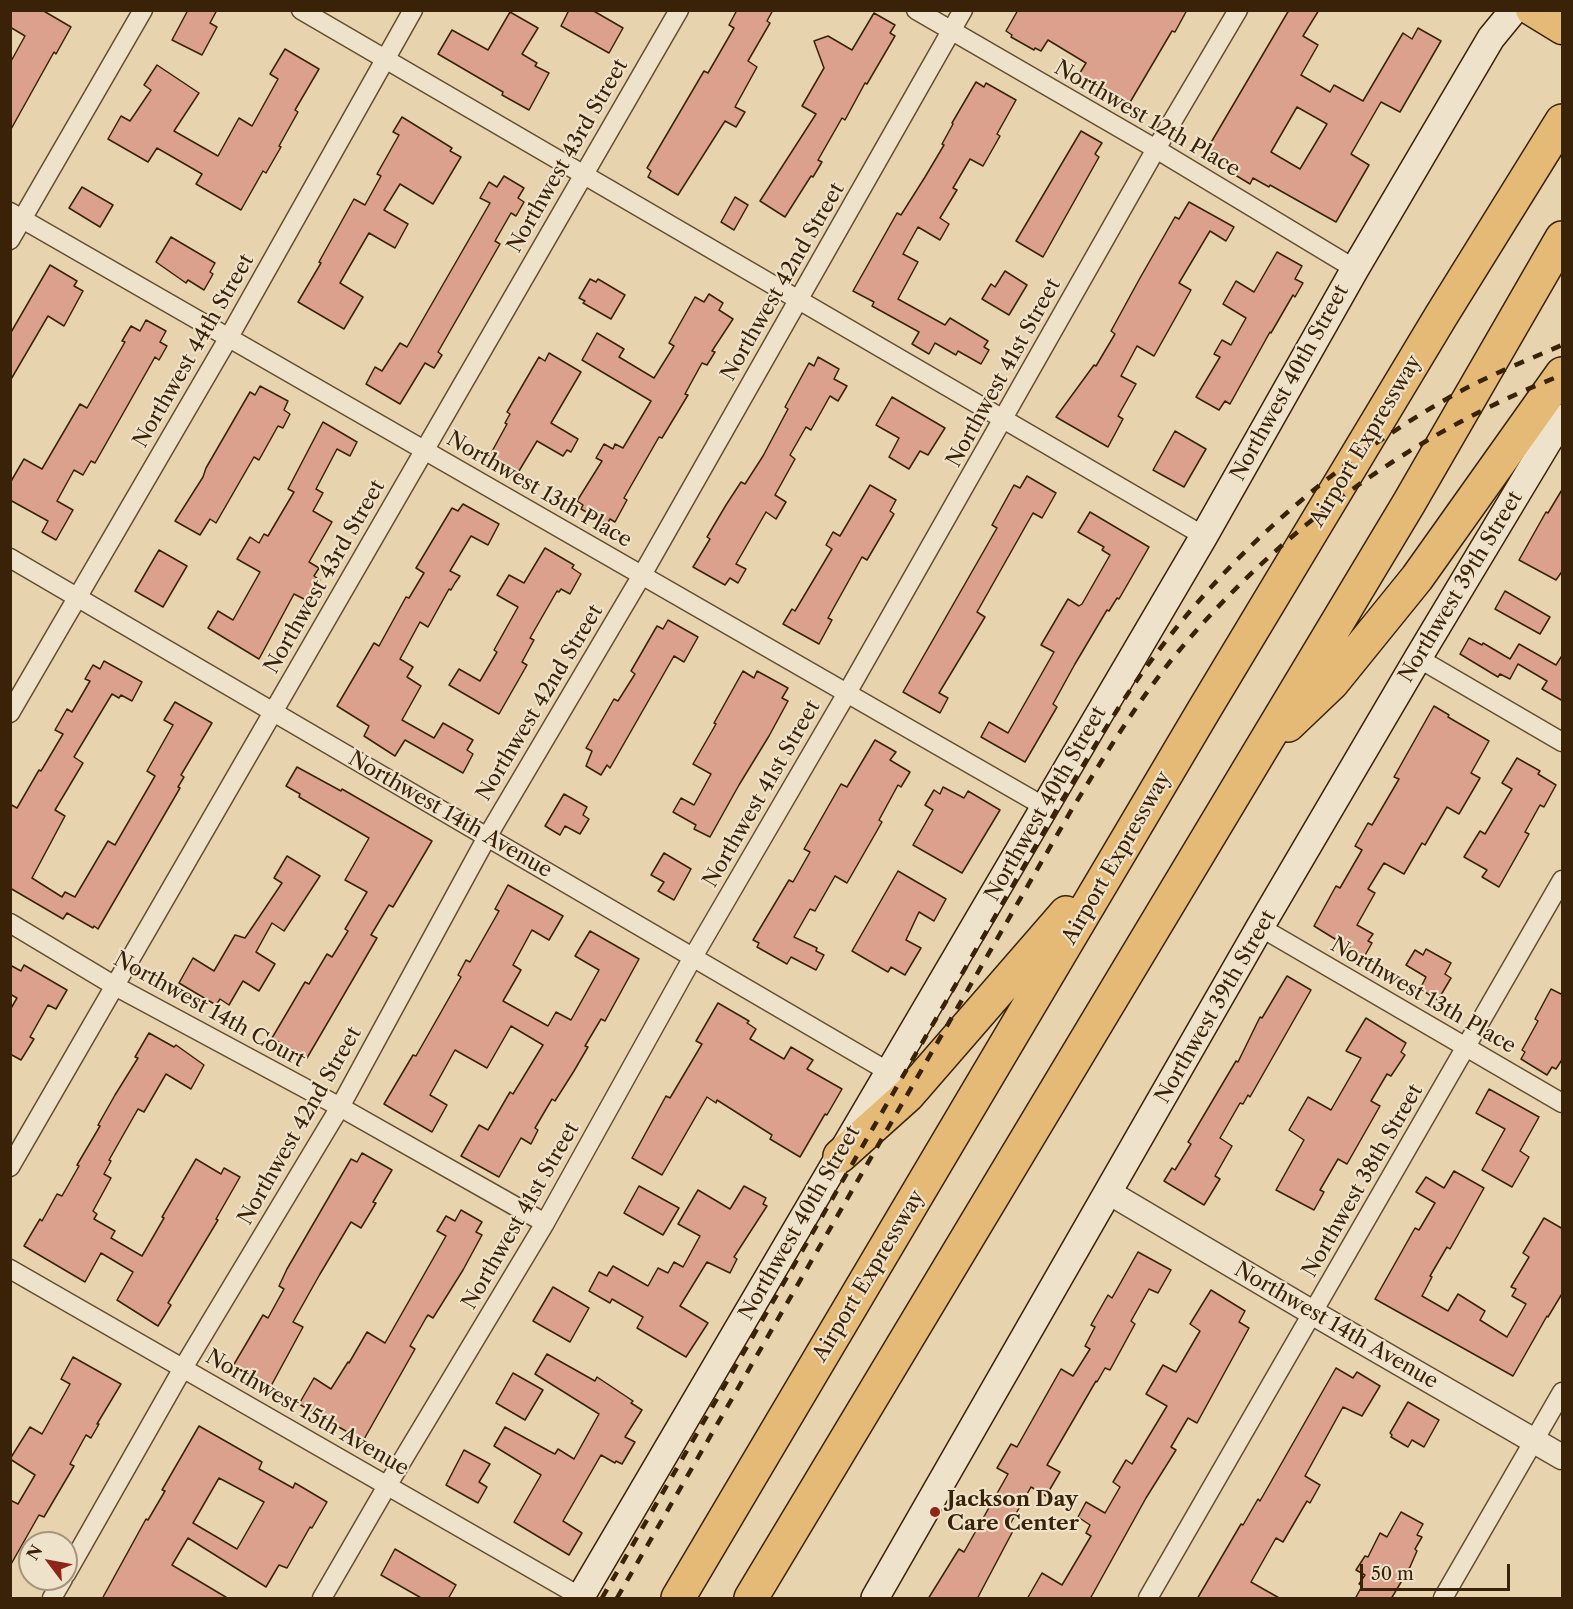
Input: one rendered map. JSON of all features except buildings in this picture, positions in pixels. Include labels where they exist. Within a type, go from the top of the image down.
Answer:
[{"type":"highway","name":"Airport Expressway","points":[[678,1599],[1152,798],[1441,316],[1562,122]]},
{"type":"highway","points":[[751,1599],[1415,493],[1563,238]]},
{"type":"highway","points":[[1260,751],[1332,683],[1417,578],[1563,374]]},
{"type":"highway","points":[[840,1156],[908,1095],[947,1052],[1057,925],[1152,798]]},
{"type":"main road","name":"Northwest 40th Street","points":[[580,1598],[1204,536],[1354,269],[1491,38],[1514,10]]},
{"type":"main road","points":[[1531,10],[1563,28]]},
{"type":"main road","name":"Northwest 39th Street","points":[[875,1599],[1260,927],[1418,658],[1563,418]]},
{"type":"street","points":[[10,240],[16,215],[143,10]]},
{"type":"street","points":[[301,10],[1204,536]]},
{"type":"street","name":"Northwest 44th Street","points":[[10,713],[229,337],[413,10]]},
{"type":"street","name":"Northwest 43rd Street","points":[[10,1167],[679,10]]},
{"type":"street","name":"Northwest 12th Place","points":[[916,10],[1155,149],[1354,269]]},
{"type":"street","name":"Northwest 42nd Street","points":[[78,1553],[183,1368],[340,1107],[487,837],[642,575],[963,10]]},
{"type":"street","name":"Northwest 41st Street","points":[[322,1599],[545,1223],[693,957],[847,693],[1155,149],[1238,10]]},
{"type":"street","name":"Northwest 13th Place","points":[[16,215],[1045,807]]},
{"type":"street","name":"Northwest 14th Avenue","points":[[10,558],[889,1072]]},
{"type":"street","points":[[1418,658],[1563,742]]},
{"type":"street","name":"Northwest 38th Street","points":[[1148,1599],[1563,880]]},
{"type":"street","name":"Northwest 14th Court","points":[[10,923],[115,986],[340,1107],[545,1223]]},
{"type":"street","name":"Northwest 13th Place","points":[[1260,927],[1563,1103]]},
{"type":"street","name":"Northwest 14th Avenue","points":[[1110,1192],[1313,1313],[1563,1457]]},
{"type":"street","name":"Northwest 15th Avenue","points":[[10,1269],[580,1598]]},
{"type":"street","points":[[1443,1599],[1563,1392]]},
{"type":"railway","points":[[602,1598],[1061,802],[1145,668],[1223,574],[1258,539],[1334,474],[1374,444],[1459,392],[1562,345]]},
{"type":"railway","points":[[617,1598],[1072,809],[1120,732],[1159,676],[1213,612],[1256,569],[1350,491],[1400,457],[1452,426],[1562,375]]},
{"type":"place","name":"Jackson Day Care Center","points":[[935,1512]]}]
